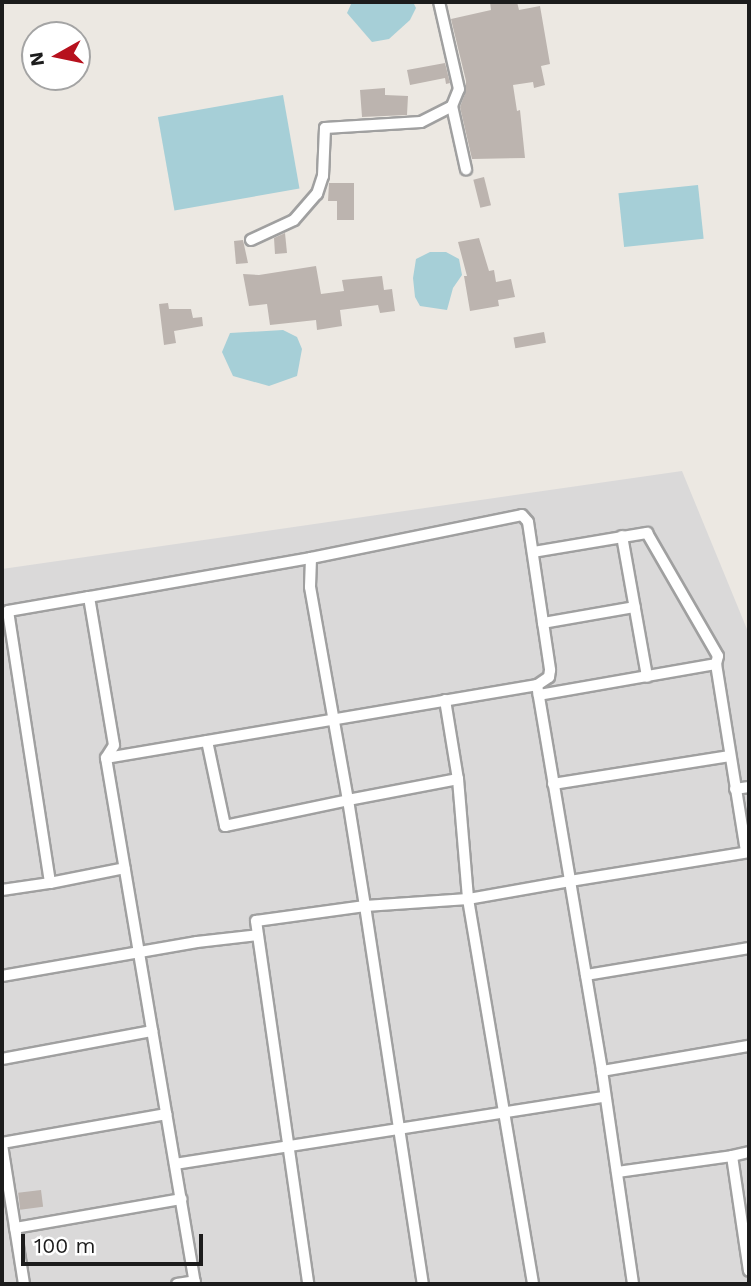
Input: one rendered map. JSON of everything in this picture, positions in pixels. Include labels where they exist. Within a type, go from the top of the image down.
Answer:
[{"type":"street","points":[[439,2],[459,89],[452,106],[466,169]]},
{"type":"street","points":[[251,240],[294,219],[317,194],[323,176],[324,128],[421,122],[452,106]]},
{"type":"street","points":[[50,883],[5,612],[311,558],[522,515],[528,522],[550,670],[549,677],[538,690],[586,975],[633,1284]]},
{"type":"street","points":[[309,1284],[256,921],[365,906],[468,899],[748,852],[735,789],[716,664],[719,656],[650,536],[640,533],[533,552]]},
{"type":"street","points":[[622,536],[647,677]]},
{"type":"street","points":[[311,558],[310,587],[348,800],[423,1284]]},
{"type":"street","points":[[89,597],[114,745],[106,758],[195,1283],[177,1284]]},
{"type":"street","points":[[543,624],[635,607]]},
{"type":"street","points":[[106,758],[445,701],[647,677],[716,664]]},
{"type":"street","points":[[445,701],[458,779],[468,899],[533,1284]]},
{"type":"street","points":[[207,741],[225,826],[458,779]]},
{"type":"street","points":[[554,784],[730,756]]},
{"type":"street","points":[[735,789],[749,787]]},
{"type":"street","points":[[2,890],[125,868]]},
{"type":"street","points":[[2,976],[139,951],[258,935]]},
{"type":"street","points":[[586,975],[749,947]]},
{"type":"street","points":[[2,1059],[152,1031]]},
{"type":"street","points":[[601,1071],[749,1046]]},
{"type":"street","points":[[175,1164],[605,1097]]},
{"type":"street","points":[[24,1284],[2,1144],[166,1114]]},
{"type":"street","points":[[617,1172],[749,1153]]},
{"type":"street","points":[[732,1156],[749,1271]]},
{"type":"street","points":[[15,1228],[181,1199]]},
{"type":"shaded area","points":[[682,471],[749,634],[749,1284],[2,1284],[2,569]]},
{"type":"water","points":[[352,2],[413,2],[416,8],[410,20],[389,39],[372,42],[347,13]]},
{"type":"water","points":[[283,95],[299,189],[174,211],[158,117]]},
{"type":"water","points":[[698,185],[704,239],[624,247],[618,193]]},
{"type":"water","points":[[430,252],[446,252],[459,259],[462,275],[453,288],[447,310],[420,306],[415,297],[413,278],[416,259]]},
{"type":"water","points":[[283,330],[297,337],[302,349],[297,376],[269,386],[233,376],[222,352],[230,333]]},
{"type":"building","points":[[490,2],[517,2],[519,10],[540,6],[550,64],[541,66],[545,85],[534,88],[533,82],[513,85],[517,111],[520,110],[525,158],[472,159],[460,107],[466,91],[466,81],[451,19],[491,10]]},
{"type":"building","points":[[445,63],[450,83],[446,84],[445,78],[410,85],[407,70]]},
{"type":"building","points":[[385,88],[385,95],[408,96],[407,115],[362,117],[360,90]]},
{"type":"building","points":[[484,177],[491,205],[480,208],[473,180]]},
{"type":"building","points":[[329,183],[354,183],[354,220],[337,220],[337,201],[328,201]]},
{"type":"building","points":[[285,233],[287,253],[275,254],[274,238]]},
{"type":"building","points":[[479,238],[489,271],[494,270],[496,282],[511,279],[515,297],[498,300],[499,306],[470,311],[464,276],[467,276],[458,242]]},
{"type":"building","points":[[243,240],[248,263],[236,264],[234,241]]},
{"type":"building","points":[[316,266],[321,294],[344,291],[342,280],[382,276],[384,290],[392,289],[395,311],[380,313],[378,305],[340,310],[342,326],[317,330],[316,320],[270,325],[267,304],[249,306],[243,274],[259,275]]},
{"type":"building","points":[[168,303],[169,309],[191,309],[193,318],[202,317],[203,326],[174,331],[176,343],[164,345],[159,304]]},
{"type":"building","points":[[544,332],[546,343],[515,348],[513,337]]},
{"type":"building","points":[[41,1190],[43,1207],[20,1210],[18,1193]]}]
